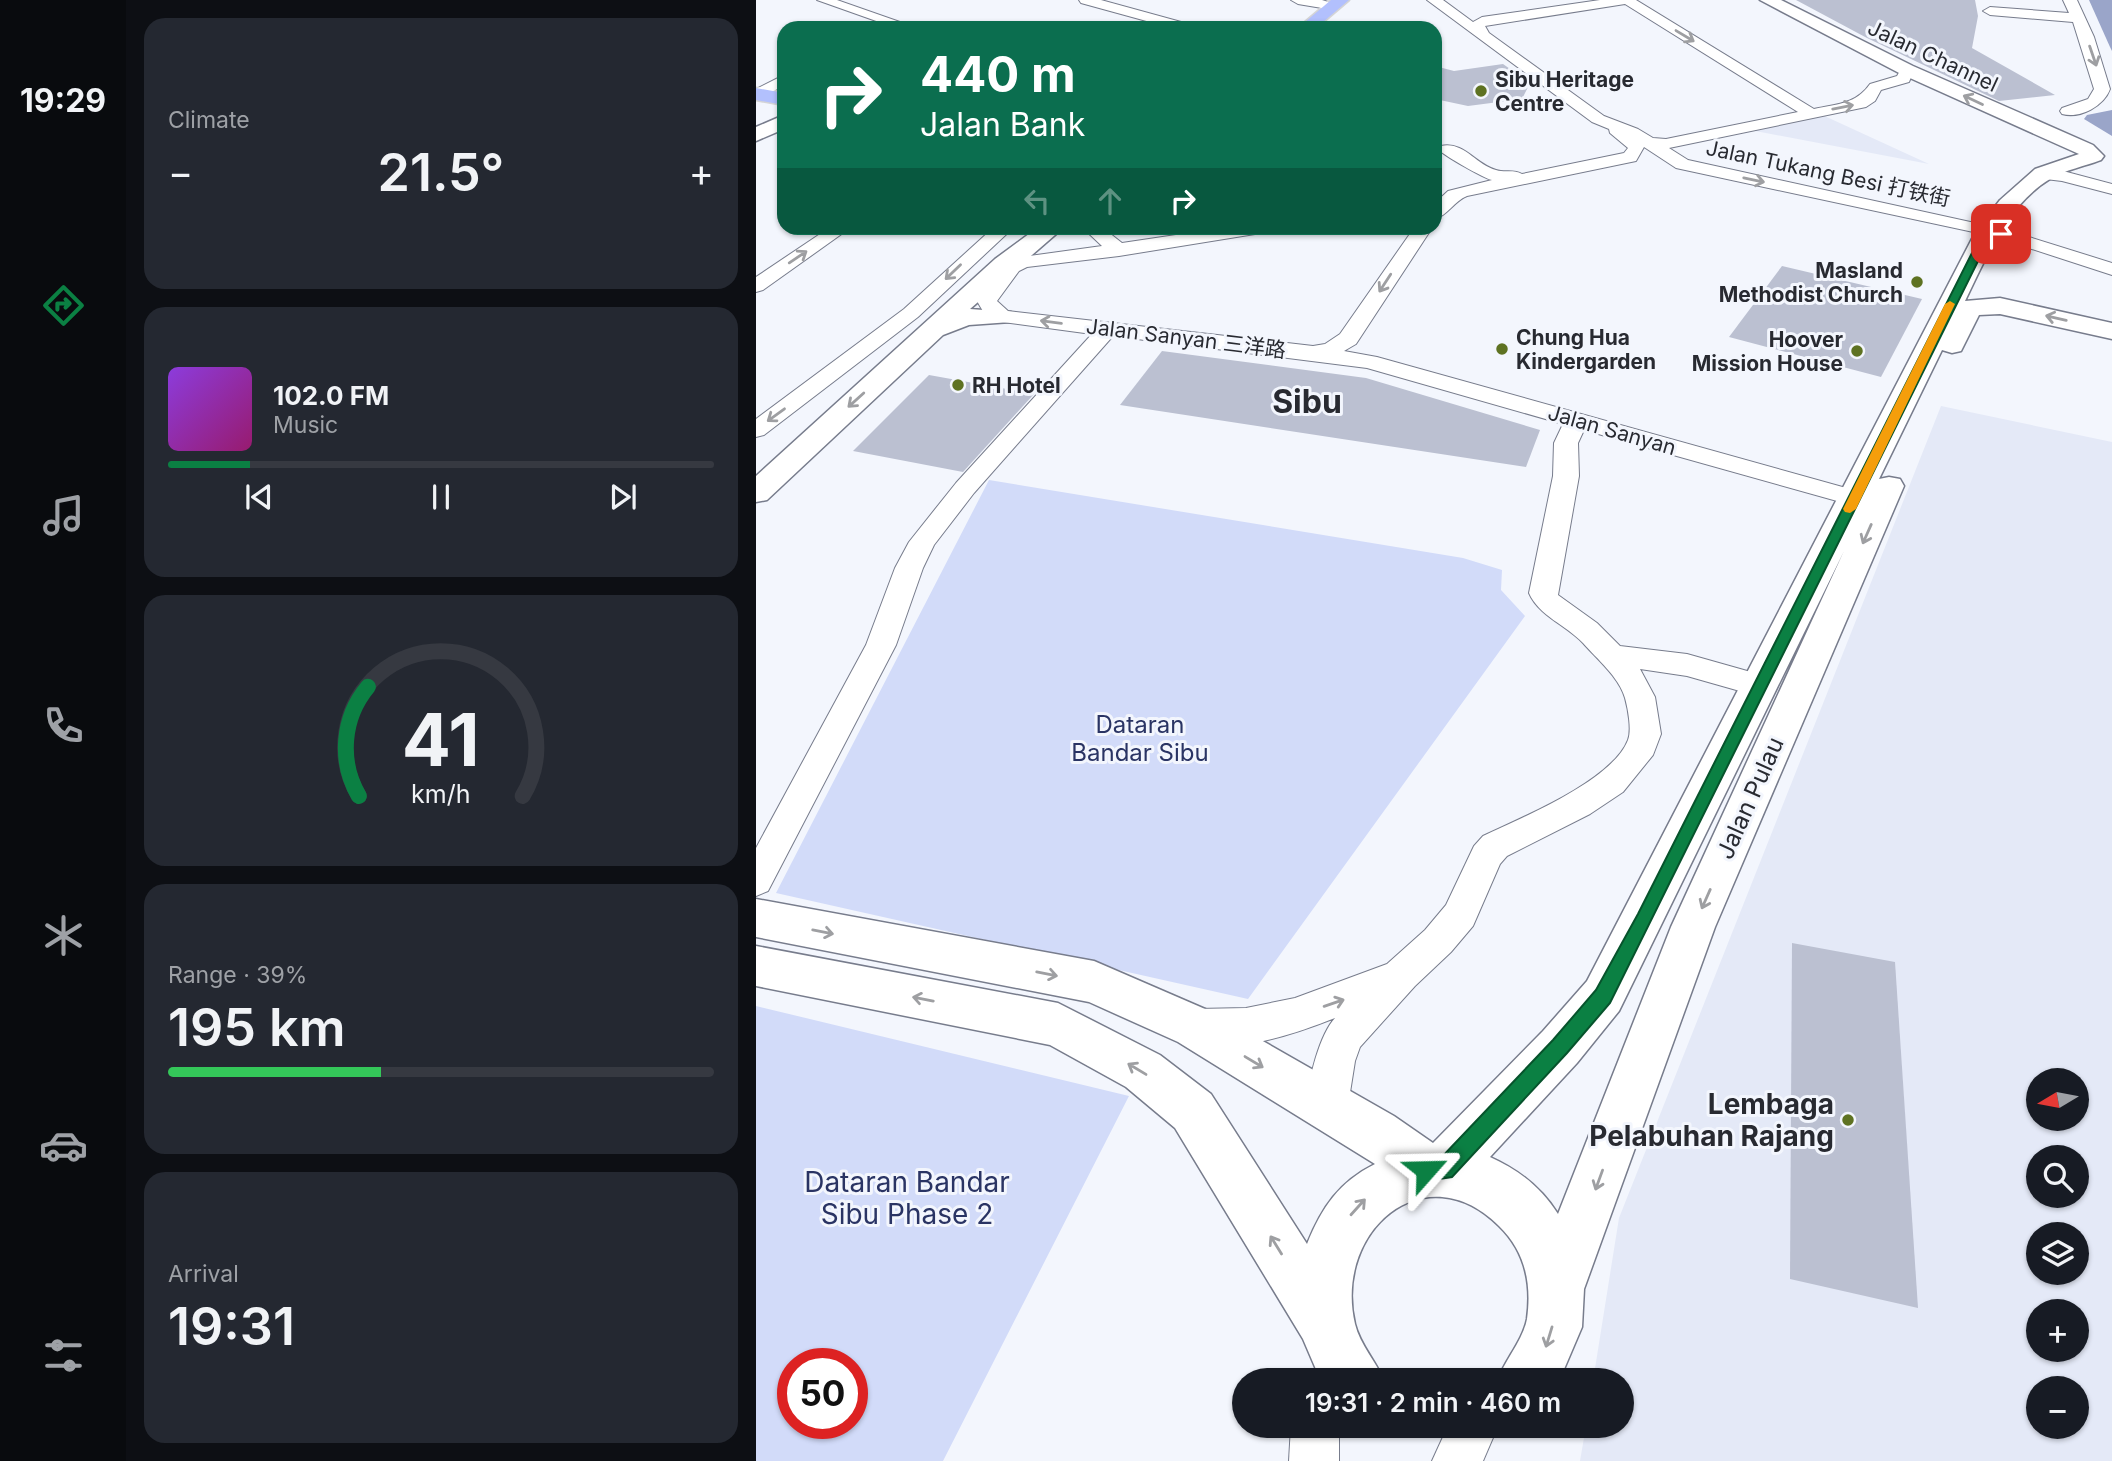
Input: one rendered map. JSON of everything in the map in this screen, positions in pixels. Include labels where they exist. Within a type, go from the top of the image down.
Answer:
[{"type":"main road","points":[[1330,21],[1356,0]]},
{"type":"main road","points":[[1315,21],[1338,3]]},
{"type":"main road","points":[[756,98],[777,110]]},
{"type":"street","points":[[824,0],[888,21]]},
{"type":"street","points":[[1086,0],[1165,21]]},
{"type":"street","points":[[1298,0],[1338,3]]},
{"type":"street","points":[[1484,37],[1478,23],[1496,18],[1573,3],[1628,0],[1812,114]]},
{"type":"street","name":"Jalan Channel","points":[[1768,0],[2083,154]]},
{"type":"street","points":[[2003,114],[2068,111],[2094,103],[2100,97],[2102,89],[2098,72],[2070,0]]},
{"type":"street","points":[[1439,3],[1472,17],[1496,18]]},
{"type":"street","points":[[1439,3],[1636,146],[1634,154],[1462,192],[1454,195],[1442,206]]},
{"type":"street","points":[[1990,10],[2078,18]]},
{"type":"street","points":[[1148,21],[1156,18]]},
{"type":"street","points":[[1659,146],[1860,104],[1869,98],[1875,87],[1904,79],[1907,70]]},
{"type":"street","points":[[756,98],[777,84]]},
{"type":"street","points":[[2068,111],[2062,121],[2070,134],[2112,158]]},
{"type":"street","points":[[756,135],[777,115]]},
{"type":"street","points":[[1442,146],[1461,155],[1481,172],[1501,177],[1563,167],[1626,152],[1627,148],[1602,121]]},
{"type":"street","name":"Jalan Tukang Besi 打铁街","points":[[1602,121],[1659,146],[1688,166],[1982,267]]},
{"type":"street","points":[[1442,146],[1469,179],[1442,187]]},
{"type":"street","name":"Jalan Pulau","points":[[1556,1289],[1693,927],[2008,205],[2043,174],[2083,154],[2112,158]]},
{"type":"street","points":[[2043,174],[2063,176],[2112,189]]},
{"type":"street","points":[[756,286],[831,235]]},
{"type":"street","points":[[756,430],[911,313],[995,235]]},
{"type":"street","points":[[976,250],[1031,235]]},
{"type":"street","points":[[756,494],[924,337],[1041,235]]},
{"type":"street","points":[[1045,235],[1044,241],[1050,247],[1059,251],[1086,254]]},
{"type":"street","points":[[1100,235],[1119,250]]},
{"type":"street","points":[[1002,317],[991,309],[987,298],[1012,267],[1033,260],[1212,235]]},
{"type":"street","points":[[1313,353],[1331,350],[1348,339],[1418,235]]},
{"type":"street","points":[[2112,269],[2014,239],[1994,240],[1982,267],[2112,331]]},
{"type":"street","name":"Jalan Pulau","points":[[1435,1170],[1560,1047],[1603,996],[1855,498],[1982,267]]},
{"type":"street","points":[[756,286],[778,292],[756,306]]},
{"type":"street","points":[[924,337],[957,318],[1002,317]]},
{"type":"street","name":"Jalan Sanyan 三洋路","points":[[1002,317],[1370,362]]},
{"type":"street","points":[[756,881],[881,645],[909,568],[922,542],[948,508],[1108,329]]},
{"type":"street","points":[[1348,339],[1354,351],[1370,362]]},
{"type":"street","points":[[859,354],[896,363]]},
{"type":"street","name":"Jalan Sanyan","points":[[1370,362],[1855,498]]},
{"type":"street","points":[[1328,1105],[1335,1061],[1344,1036],[1460,915],[1486,856],[1495,846],[1578,805],[1611,783],[1642,747],[1645,734],[1640,697],[1611,655],[1587,630],[1546,600],[1543,593],[1566,476],[1566,443],[1576,420]]},
{"type":"street","points":[[756,474],[805,446]]},
{"type":"street","points":[[1611,655],[1687,665],[1761,686]]},
{"type":"street","points":[[756,918],[1094,982],[1195,1027],[1435,1170]]},
{"type":"street","points":[[980,1010],[1003,965]]},
{"type":"street","points":[[756,966],[1058,1025],[1143,1071],[1193,1111],[1325,1346],[1344,1368]]},
{"type":"street","points":[[1195,1027],[1246,1027],[1295,1016],[1402,974]]},
{"type":"street","points":[[1325,1346],[1323,1279],[1335,1238],[1358,1204],[1390,1181],[1435,1170],[1463,1172],[1498,1186],[1527,1212],[1547,1248],[1556,1289],[1555,1318],[1543,1355],[1534,1368]]},
{"type":"street","points":[[1314,1461],[1315,1438]]},
{"type":"street","points":[[1457,1461],[1468,1438]]},
{"type":"shaded area","points":[[2089,0],[2112,0],[2112,51],[2110,47]]},
{"type":"shaded area","points":[[2112,110],[2112,136],[2084,119],[2087,115]]},
{"type":"shaded area","points":[[1818,113],[1929,164],[1745,129]]},
{"type":"shaded area","points":[[1941,406],[2112,442],[2112,1461],[1580,1461],[1584,1438],[1634,1438],[1634,1368],[1595,1368],[1619,1218]]},
{"type":"green space","name":"Dataran Bandar Sibu","points":[[989,480],[1463,558],[1502,570],[1501,590],[1525,616],[1248,999],[776,893]]},
{"type":"green space","name":"Dataran Bandar Sibu Phase 2","points":[[756,1006],[1129,1096],[943,1461],[756,1461]]},
{"type":"building","points":[[1796,0],[1975,0],[1978,16],[1972,48],[2055,95],[1999,101],[1867,38]]},
{"type":"building","name":"Sibu Heritage Centre","points":[[1503,64],[1530,83],[1522,99],[1468,106],[1442,100],[1442,68],[1454,71]]},
{"type":"building","points":[[1782,266],[1922,299],[1881,377],[1729,337]]},
{"type":"building","points":[[1162,351],[1366,378],[1540,430],[1526,467],[1120,405]]},
{"type":"building","name":"RH Hotel","points":[[929,375],[1034,394],[963,472],[853,451]]},
{"type":"building","name":"Lembaga Pelabuhan Rajang","points":[[1792,943],[1895,962],[1918,1308],[1790,1279]]},
{"type":"slow traffic","points":[[1850,509],[1950,304]]},
{"type":"place","name":"Sibu Heritage Centre","points":[[1481,91]]},
{"type":"place","name":"Masland Methodist Church","points":[[1917,282]]},
{"type":"place","name":"Chung Hua Kindergarden","points":[[1502,349]]},
{"type":"place","name":"Hoover Mission House","points":[[1857,351]]},
{"type":"place","name":"RH Hotel","points":[[958,385]]},
{"type":"place","name":"Lembaga Pelabuhan Rajang","points":[[1848,1120]]},
{"type":"district","name":"Sibu","points":[[1307,401]]},
{"type":"route","points":[[1426,1170],[1444,1169],[1560,1047],[1603,996],[1633,942],[1981,245],[1994,240],[2014,239],[2001,234]]}]
